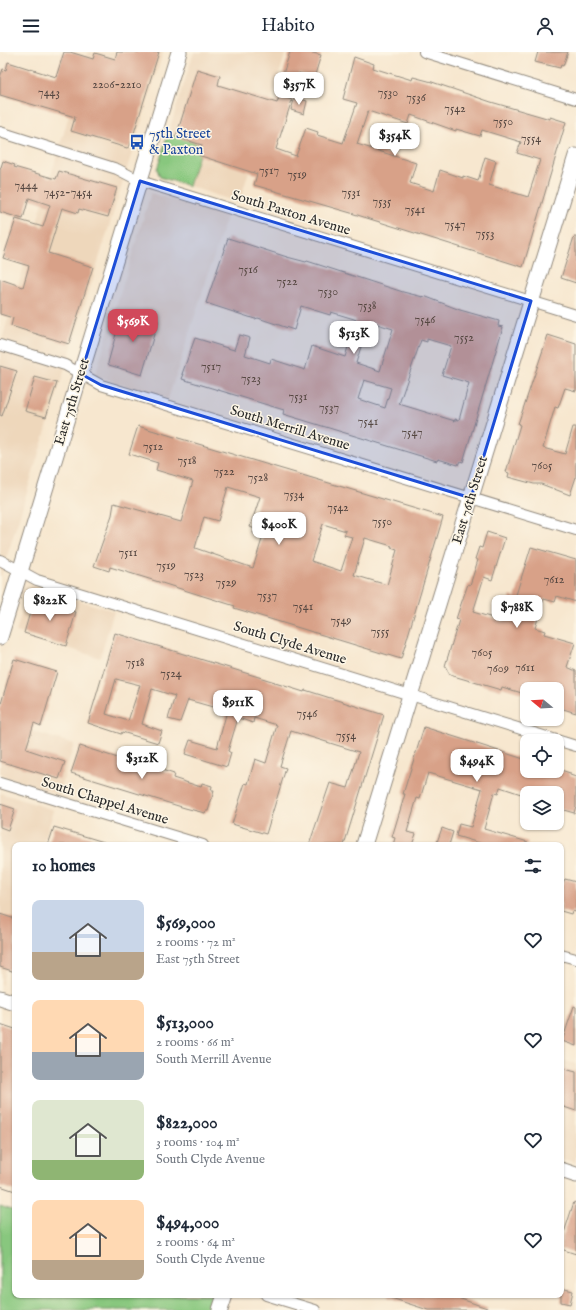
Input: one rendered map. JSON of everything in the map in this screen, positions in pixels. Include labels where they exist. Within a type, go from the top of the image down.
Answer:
[{"type":"street","name":"East 75th Street","points":[[0,637],[179,52]]},
{"type":"street","points":[[424,52],[576,99]]},
{"type":"street","name":"South Paxton Avenue","points":[[0,132],[117,169],[140,180],[576,315]]},
{"type":"street","name":"East 76th Street","points":[[365,842],[576,156]]},
{"type":"street","name":"South Merrill Avenue","points":[[0,345],[65,365],[101,385],[576,530]]},
{"type":"street","name":"South Clyde Avenue","points":[[0,560],[43,582],[576,746]]},
{"type":"street","name":"South Chappel Avenue","points":[[0,783],[192,842]]},
{"type":"street","points":[[564,956],[576,959]]},
{"type":"street","points":[[0,998],[12,1002]]},
{"type":"street","points":[[564,1171],[576,1175]]},
{"type":"street","points":[[220,1310],[224,1298]]},
{"type":"street","points":[[276,1298],[315,1310]]},
{"type":"highlighted area","points":[[140,181],[531,301],[471,498],[101,385],[81,374]]},
{"type":"shaded area","points":[[88,52],[163,52],[0,579],[0,346]]},
{"type":"shaded area","points":[[194,52],[286,52],[239,203],[189,186],[202,145],[168,134]]},
{"type":"shaded area","points":[[151,193],[227,216],[168,399],[95,376]]},
{"type":"shaded area","points":[[30,586],[114,611],[100,658],[16,632]]},
{"type":"shaded area","points":[[0,722],[74,744],[59,794],[0,775]]},
{"type":"shaded area","points":[[0,793],[54,810],[44,842],[12,842],[12,948],[1,986]]},
{"type":"shaded area","points":[[564,1061],[576,1064],[576,1163],[564,1159]]},
{"type":"green space","points":[[168,134],[202,145],[189,186],[160,177],[157,169]]},
{"type":"green space","points":[[0,1206],[12,1210],[12,1298],[220,1298],[216,1310],[0,1310]]},
{"type":"building","points":[[64,52],[70,52],[93,59],[95,53],[115,59],[117,52],[159,52],[130,146],[127,148],[71,131],[75,117],[0,95],[0,77],[3,69],[6,70],[8,62],[56,77]]},
{"type":"building","points":[[290,52],[309,52],[321,55],[314,78],[299,73],[297,78],[283,74]]},
{"type":"building","points":[[538,52],[568,52],[563,66],[561,65],[560,68],[535,62]]},
{"type":"building","points":[[354,57],[374,64],[373,68],[412,80],[413,77],[432,82],[491,102],[550,119],[550,117],[566,122],[523,267],[351,213],[254,185],[257,174],[198,155],[202,145],[176,137],[197,69],[220,76],[218,85],[277,103],[280,96],[292,100],[276,149],[296,156],[306,128],[318,132],[317,135],[343,143],[357,103],[343,99]],"holes":[[[368,111],[408,124],[411,115],[456,131],[456,129],[480,136],[482,130],[521,142],[517,153],[540,160],[528,197],[489,185],[496,161],[485,157],[478,181],[463,176],[463,178],[440,170],[434,191],[410,183],[416,163],[357,144]]]},
{"type":"building","points":[[295,97],[307,101],[304,114],[291,110]]},
{"type":"building","points":[[3,161],[15,165],[14,167],[56,179],[59,171],[117,188],[108,217],[79,209],[78,213],[62,208],[48,253],[93,267],[69,344],[11,326],[13,318],[0,314],[0,279],[23,287],[29,266],[3,258],[16,219],[43,227],[50,205],[29,198],[23,219],[0,212],[0,170]]},
{"type":"building","points":[[574,237],[576,237],[576,283],[561,278]]},
{"type":"building","points":[[228,238],[287,257],[307,261],[403,292],[424,296],[460,310],[499,321],[498,326],[503,327],[463,462],[460,461],[458,465],[438,459],[437,461],[283,414],[284,410],[182,379],[184,374],[182,374],[195,338],[234,350],[239,335],[250,338],[245,355],[270,363],[271,359],[305,370],[312,346],[345,357],[356,320],[331,312],[330,315],[301,306],[294,330],[206,303]],"holes":[[[371,322],[393,329],[380,371],[356,363],[368,324],[370,325]],[[427,339],[451,346],[442,375],[469,383],[459,420],[455,419],[455,421],[399,404],[421,340],[427,342]],[[364,380],[391,388],[385,408],[358,399]]]},
{"type":"building","points":[[122,312],[158,321],[142,375],[109,365],[108,363]]},
{"type":"building","points":[[548,335],[576,344],[576,391],[565,388],[558,408],[555,407],[543,448],[565,454],[573,427],[576,427],[576,477],[570,495],[541,484],[534,484],[508,477],[509,473],[506,472],[520,425],[518,424]]},
{"type":"building","points":[[0,366],[17,371],[2,416],[0,415]]},
{"type":"building","points":[[35,377],[57,383],[46,417],[25,411]]},
{"type":"building","points":[[138,426],[443,517],[401,659],[234,608],[235,606],[110,567],[109,571],[94,566],[112,515],[114,503],[181,522],[193,481],[156,470],[158,463],[129,454]],"holes":[[[228,487],[260,497],[250,527],[255,529],[253,533],[263,536],[253,568],[195,548],[204,517],[218,521]],[[323,524],[346,531],[344,535],[352,537],[341,571],[311,561]],[[365,538],[392,546],[391,548],[397,550],[387,585],[354,575]]]},
{"type":"building","points":[[487,532],[505,538],[492,580],[484,577],[473,612],[503,621],[511,596],[515,598],[531,547],[576,560],[576,602],[557,596],[555,602],[544,599],[535,628],[545,631],[544,634],[575,643],[567,667],[576,671],[576,713],[564,709],[564,682],[520,682],[520,692],[502,687],[501,690],[450,675],[445,666],[459,620],[456,619],[468,584],[470,585],[478,560],[475,559],[479,547],[482,548]]},
{"type":"building","points":[[34,599],[76,612],[66,646],[24,633]]},
{"type":"building","points":[[115,633],[304,692],[305,690],[384,715],[345,842],[310,842],[330,783],[348,788],[359,752],[291,731],[280,766],[286,768],[266,834],[232,824],[245,783],[248,784],[255,759],[266,763],[277,725],[254,718],[253,723],[238,718],[228,751],[231,753],[227,767],[185,754],[190,740],[217,748],[227,711],[188,700],[180,722],[168,719],[175,696],[152,689],[142,724],[162,731],[158,743],[122,732],[121,734],[88,723]],"holes":[[[116,679],[140,685],[128,721],[106,714]]]},
{"type":"building","points":[[14,659],[57,672],[41,726],[34,723],[26,749],[65,762],[59,779],[0,761],[0,707]]},
{"type":"building","points":[[424,727],[520,758],[520,778],[564,778],[564,771],[576,777],[576,806],[574,813],[564,810],[564,786],[520,786],[520,794],[500,787],[498,794],[494,793],[484,829],[528,842],[476,842],[456,836],[459,824],[471,827],[482,789],[428,773],[420,799],[417,798],[407,832],[416,834],[413,842],[394,842],[395,838],[392,837],[405,794],[403,794]]},
{"type":"building","points":[[80,746],[143,766],[144,762],[156,766],[156,768],[174,774],[173,778],[201,787],[202,783],[212,786],[211,791],[214,791],[208,811],[205,813],[185,808],[71,773]]},
{"type":"building","points":[[0,804],[15,809],[8,830],[0,827]]},
{"type":"building","points":[[54,827],[104,842],[49,842]]},
{"type":"building","points":[[442,828],[453,832],[450,842],[437,842]]},
{"type":"building","points":[[565,879],[576,882],[576,912],[572,911],[571,914],[564,912]]},
{"type":"building","points":[[0,914],[12,918],[12,971],[0,967]]},
{"type":"building","points":[[574,1006],[576,1007],[576,1046],[564,1042],[564,1035]]},
{"type":"building","points":[[0,1024],[12,1028],[12,1190],[0,1186]]},
{"type":"building","points":[[564,1069],[576,1072],[576,1111],[564,1107]]},
{"type":"building","points":[[574,1202],[576,1203],[576,1254],[564,1250],[564,1233]]},
{"type":"building","points":[[564,1289],[573,1291],[570,1304],[561,1302],[561,1298],[564,1298]]},
{"type":"building","points":[[391,1298],[458,1298],[487,1308],[487,1310],[428,1310]]},
{"type":"place","name":"75th Street & Paxton","points":[[137,142]]}]
